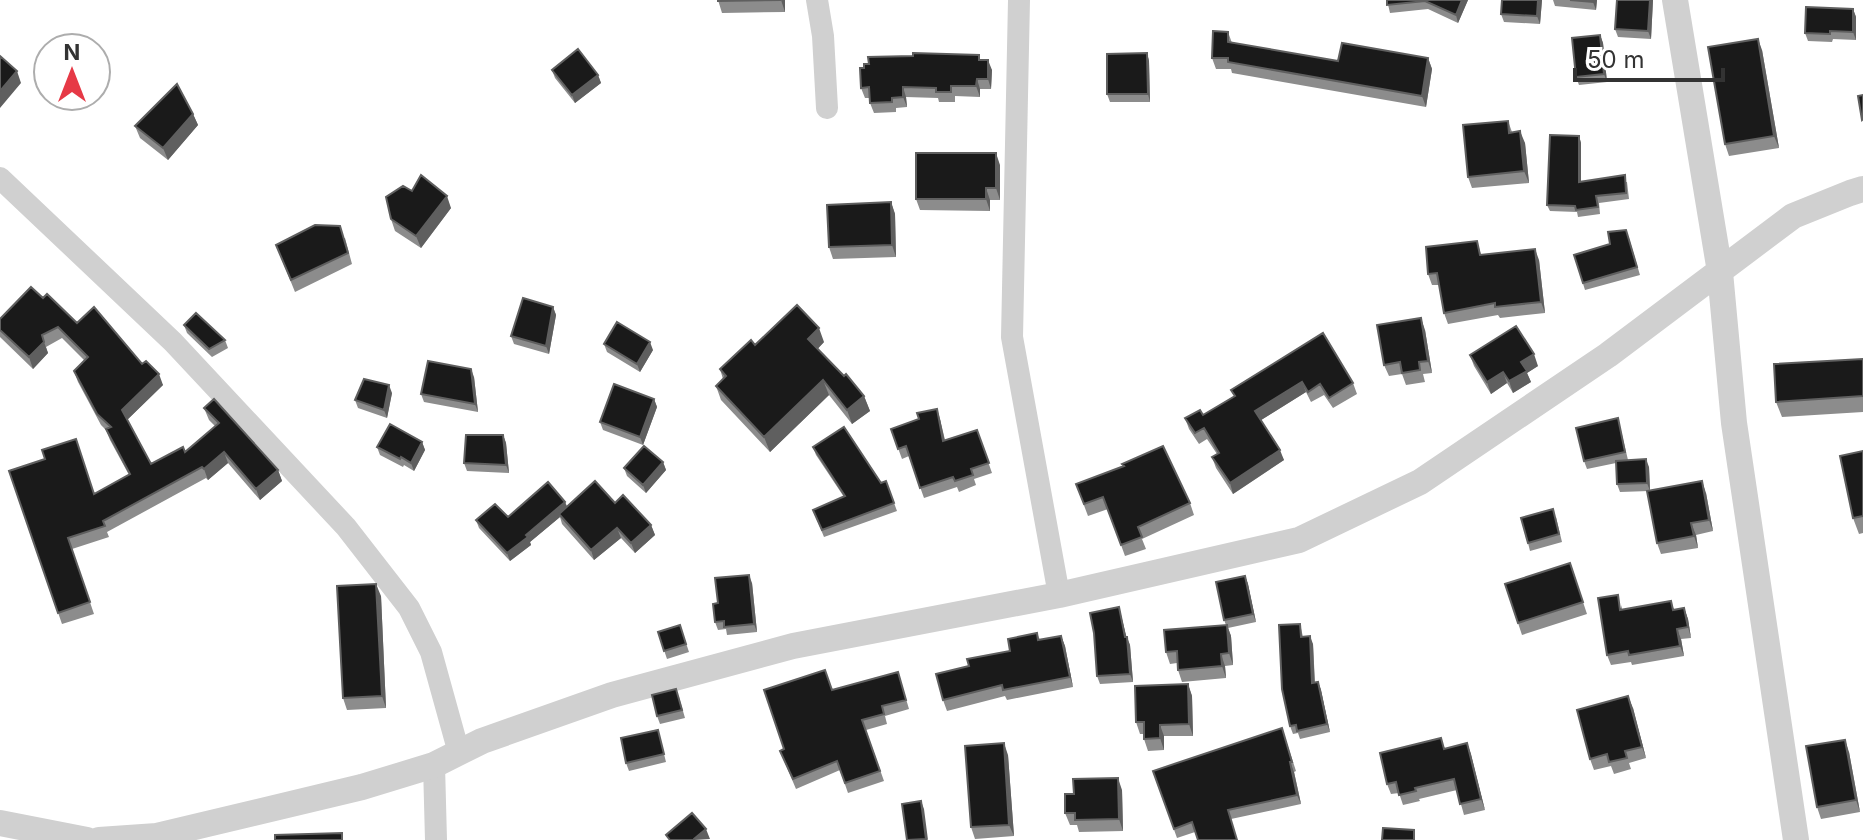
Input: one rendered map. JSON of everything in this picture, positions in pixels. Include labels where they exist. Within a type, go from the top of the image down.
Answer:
[{"type":"street","points":[[817,0],[823,36],[827,108]]},
{"type":"street","points":[[1019,0],[1012,337],[1059,595]]},
{"type":"street","points":[[1675,0],[1720,272],[1734,423],[1796,840]]},
{"type":"street","points":[[0,178],[173,342],[346,527],[409,608],[431,652],[459,753]]},
{"type":"street","points":[[99,840],[157,836],[362,787],[434,765],[482,741],[612,695],[793,646],[1059,595],[1299,540],[1420,482],[1608,355],[1793,216],[1863,189]]},
{"type":"street","points":[[434,765],[436,840]]},
{"type":"street","points":[[0,823],[87,840]]},
{"type":"building","points":[[1387,0],[1462,0],[1456,15],[1425,1],[1387,5]]},
{"type":"building","points":[[1502,0],[1538,0],[1537,16],[1501,14]]},
{"type":"building","points":[[1617,0],[1650,0],[1648,31],[1615,29]]},
{"type":"building","points":[[1806,7],[1853,9],[1853,32],[1805,33]]},
{"type":"building","points":[[1213,31],[1228,32],[1228,42],[1338,61],[1342,43],[1428,58],[1422,96],[1228,62],[1228,58],[1212,58]]},
{"type":"building","points":[[1600,35],[1604,74],[1576,77],[1572,38]]},
{"type":"building","points":[[1758,39],[1774,136],[1725,144],[1708,47]]},
{"type":"building","points":[[578,49],[598,75],[572,95],[552,70]]},
{"type":"building","points":[[913,53],[979,55],[979,60],[988,60],[988,79],[977,79],[976,86],[951,86],[951,92],[936,92],[936,88],[903,87],[903,97],[892,98],[892,102],[870,103],[869,87],[861,88],[860,68],[869,64],[868,57],[913,56]]},
{"type":"building","points":[[1147,53],[1148,94],[1107,94],[1107,54]]},
{"type":"building","points":[[0,56],[17,71],[0,91]]},
{"type":"building","points":[[177,84],[193,114],[163,148],[135,126]]},
{"type":"building","points":[[1863,95],[1863,119],[1862,120],[1858,96]]},
{"type":"building","points":[[1508,121],[1509,133],[1520,131],[1524,171],[1468,177],[1463,125]]},
{"type":"building","points":[[1550,135],[1579,136],[1579,182],[1625,175],[1626,193],[1596,196],[1598,207],[1576,210],[1575,206],[1547,205]]},
{"type":"building","points":[[916,153],[996,153],[996,188],[986,188],[986,199],[916,199]]},
{"type":"building","points":[[421,175],[447,196],[416,236],[391,219],[386,197],[403,186],[412,191]]},
{"type":"building","points":[[891,202],[892,245],[829,247],[827,205]]},
{"type":"building","points":[[315,225],[340,226],[348,253],[291,280],[276,245]]},
{"type":"building","points":[[1626,230],[1637,267],[1583,283],[1574,255],[1610,244],[1608,232]]},
{"type":"building","points":[[1477,241],[1480,255],[1535,249],[1541,302],[1495,307],[1495,303],[1444,313],[1437,273],[1428,274],[1426,247]]},
{"type":"building","points":[[31,287],[43,298],[47,294],[77,323],[94,307],[142,364],[146,361],[159,374],[122,410],[151,464],[183,447],[185,452],[219,423],[204,408],[214,399],[278,470],[256,489],[224,452],[204,469],[202,467],[103,521],[105,526],[68,538],[90,602],[58,613],[9,471],[45,459],[42,450],[76,439],[94,494],[130,474],[106,429],[111,427],[97,414],[74,371],[88,357],[58,327],[42,335],[44,342],[29,357],[0,330],[0,319]]},
{"type":"building","points":[[523,298],[553,307],[546,346],[511,336]]},
{"type":"building","points":[[797,305],[819,328],[808,339],[844,376],[846,374],[864,396],[847,410],[823,380],[764,437],[716,386],[726,376],[720,369],[751,340],[755,345]]},
{"type":"building","points":[[196,313],[225,340],[209,349],[184,325]]},
{"type":"building","points":[[1421,318],[1428,361],[1419,362],[1420,370],[1402,373],[1400,362],[1384,365],[1377,325]]},
{"type":"building","points":[[617,322],[650,342],[637,364],[604,344]]},
{"type":"building","points":[[1516,326],[1534,354],[1521,362],[1527,371],[1509,381],[1503,372],[1487,382],[1470,355]]},
{"type":"building","points":[[1323,333],[1353,383],[1329,398],[1320,384],[1308,392],[1302,382],[1255,411],[1280,450],[1230,483],[1212,457],[1219,453],[1204,428],[1195,433],[1185,418],[1200,410],[1203,415],[1235,396],[1231,390]]},
{"type":"building","points":[[1863,359],[1863,396],[1776,402],[1774,364]]},
{"type":"building","points":[[428,361],[471,369],[475,404],[421,394]]},
{"type":"building","points":[[364,379],[389,385],[384,410],[355,400]]},
{"type":"building","points":[[614,384],[654,399],[640,437],[600,422]]},
{"type":"building","points":[[937,409],[943,441],[977,430],[989,463],[971,469],[973,475],[955,481],[953,477],[920,488],[906,446],[898,449],[891,429],[919,419],[917,413]]},
{"type":"building","points":[[1618,418],[1625,452],[1584,461],[1576,428]]},
{"type":"building","points":[[390,424],[422,442],[411,463],[377,447]]},
{"type":"building","points":[[844,427],[881,483],[886,481],[894,503],[822,530],[813,510],[845,496],[813,447]]},
{"type":"building","points":[[466,435],[503,435],[506,465],[464,463]]},
{"type":"building","points":[[644,446],[663,462],[643,485],[624,468]]},
{"type":"building","points":[[1163,446],[1190,503],[1138,527],[1142,537],[1121,545],[1103,497],[1084,504],[1076,484],[1124,466],[1122,464]]},
{"type":"building","points":[[1863,451],[1863,516],[1853,518],[1840,456]]},
{"type":"building","points":[[1646,459],[1647,483],[1617,484],[1616,461]]},
{"type":"building","points":[[595,481],[615,503],[623,495],[651,525],[631,543],[617,528],[591,550],[559,514]]},
{"type":"building","points":[[1702,481],[1709,520],[1691,523],[1694,536],[1657,543],[1647,491]]},
{"type":"building","points":[[548,482],[565,502],[507,553],[476,520],[495,504],[508,517]]},
{"type":"building","points":[[1553,509],[1559,534],[1528,543],[1521,518]]},
{"type":"building","points":[[1570,563],[1583,602],[1518,623],[1505,584]]},
{"type":"building","points":[[749,575],[754,624],[724,627],[724,621],[715,622],[713,604],[718,603],[715,578]]},
{"type":"building","points":[[1245,576],[1253,614],[1224,620],[1216,582]]},
{"type":"building","points":[[376,584],[382,696],[343,698],[337,586]]},
{"type":"building","points":[[1618,595],[1620,610],[1671,601],[1673,610],[1684,608],[1688,627],[1677,629],[1680,646],[1629,655],[1628,651],[1607,655],[1598,598]]},
{"type":"building","points":[[1119,607],[1127,637],[1130,674],[1097,676],[1090,613]]},
{"type":"building","points":[[1300,624],[1301,637],[1310,636],[1312,683],[1318,682],[1327,724],[1297,731],[1296,725],[1290,726],[1282,689],[1279,625]]},
{"type":"building","points":[[680,625],[686,644],[664,651],[658,632]]},
{"type":"building","points":[[1227,625],[1229,653],[1221,654],[1222,666],[1178,670],[1177,651],[1166,652],[1164,630]]},
{"type":"building","points":[[1037,633],[1038,640],[1061,636],[1070,677],[1003,690],[1002,685],[943,700],[936,674],[969,666],[967,659],[1010,651],[1008,639]]},
{"type":"building","points":[[825,670],[832,690],[898,672],[906,700],[882,706],[884,714],[862,720],[880,771],[845,783],[837,761],[793,779],[780,751],[784,749],[764,690]]},
{"type":"building","points":[[1188,684],[1189,724],[1160,725],[1160,738],[1144,739],[1144,722],[1136,722],[1135,686]]},
{"type":"building","points":[[676,689],[682,710],[657,716],[652,695]]},
{"type":"building","points":[[1628,696],[1642,747],[1625,751],[1627,758],[1609,762],[1607,754],[1590,759],[1577,710]]},
{"type":"building","points":[[1282,728],[1297,795],[1228,810],[1237,840],[1198,840],[1192,822],[1174,829],[1153,771]]},
{"type":"building","points":[[658,730],[664,754],[626,763],[621,738]]},
{"type":"building","points":[[1441,738],[1444,749],[1467,743],[1481,799],[1460,804],[1454,779],[1399,795],[1396,782],[1387,784],[1380,753]]},
{"type":"building","points":[[1845,740],[1856,800],[1817,807],[1806,746]]},
{"type":"building","points":[[1004,743],[1009,825],[971,827],[965,746]]},
{"type":"building","points":[[1118,778],[1119,819],[1075,820],[1075,813],[1065,813],[1065,794],[1074,794],[1073,779]]},
{"type":"building","points":[[921,801],[926,839],[907,840],[902,804]]},
{"type":"building","points":[[692,813],[706,829],[694,840],[670,840],[666,835]]},
{"type":"building","points":[[1383,828],[1414,830],[1414,840],[1382,840]]},
{"type":"building","points":[[342,833],[342,840],[275,840],[275,835]]}]
